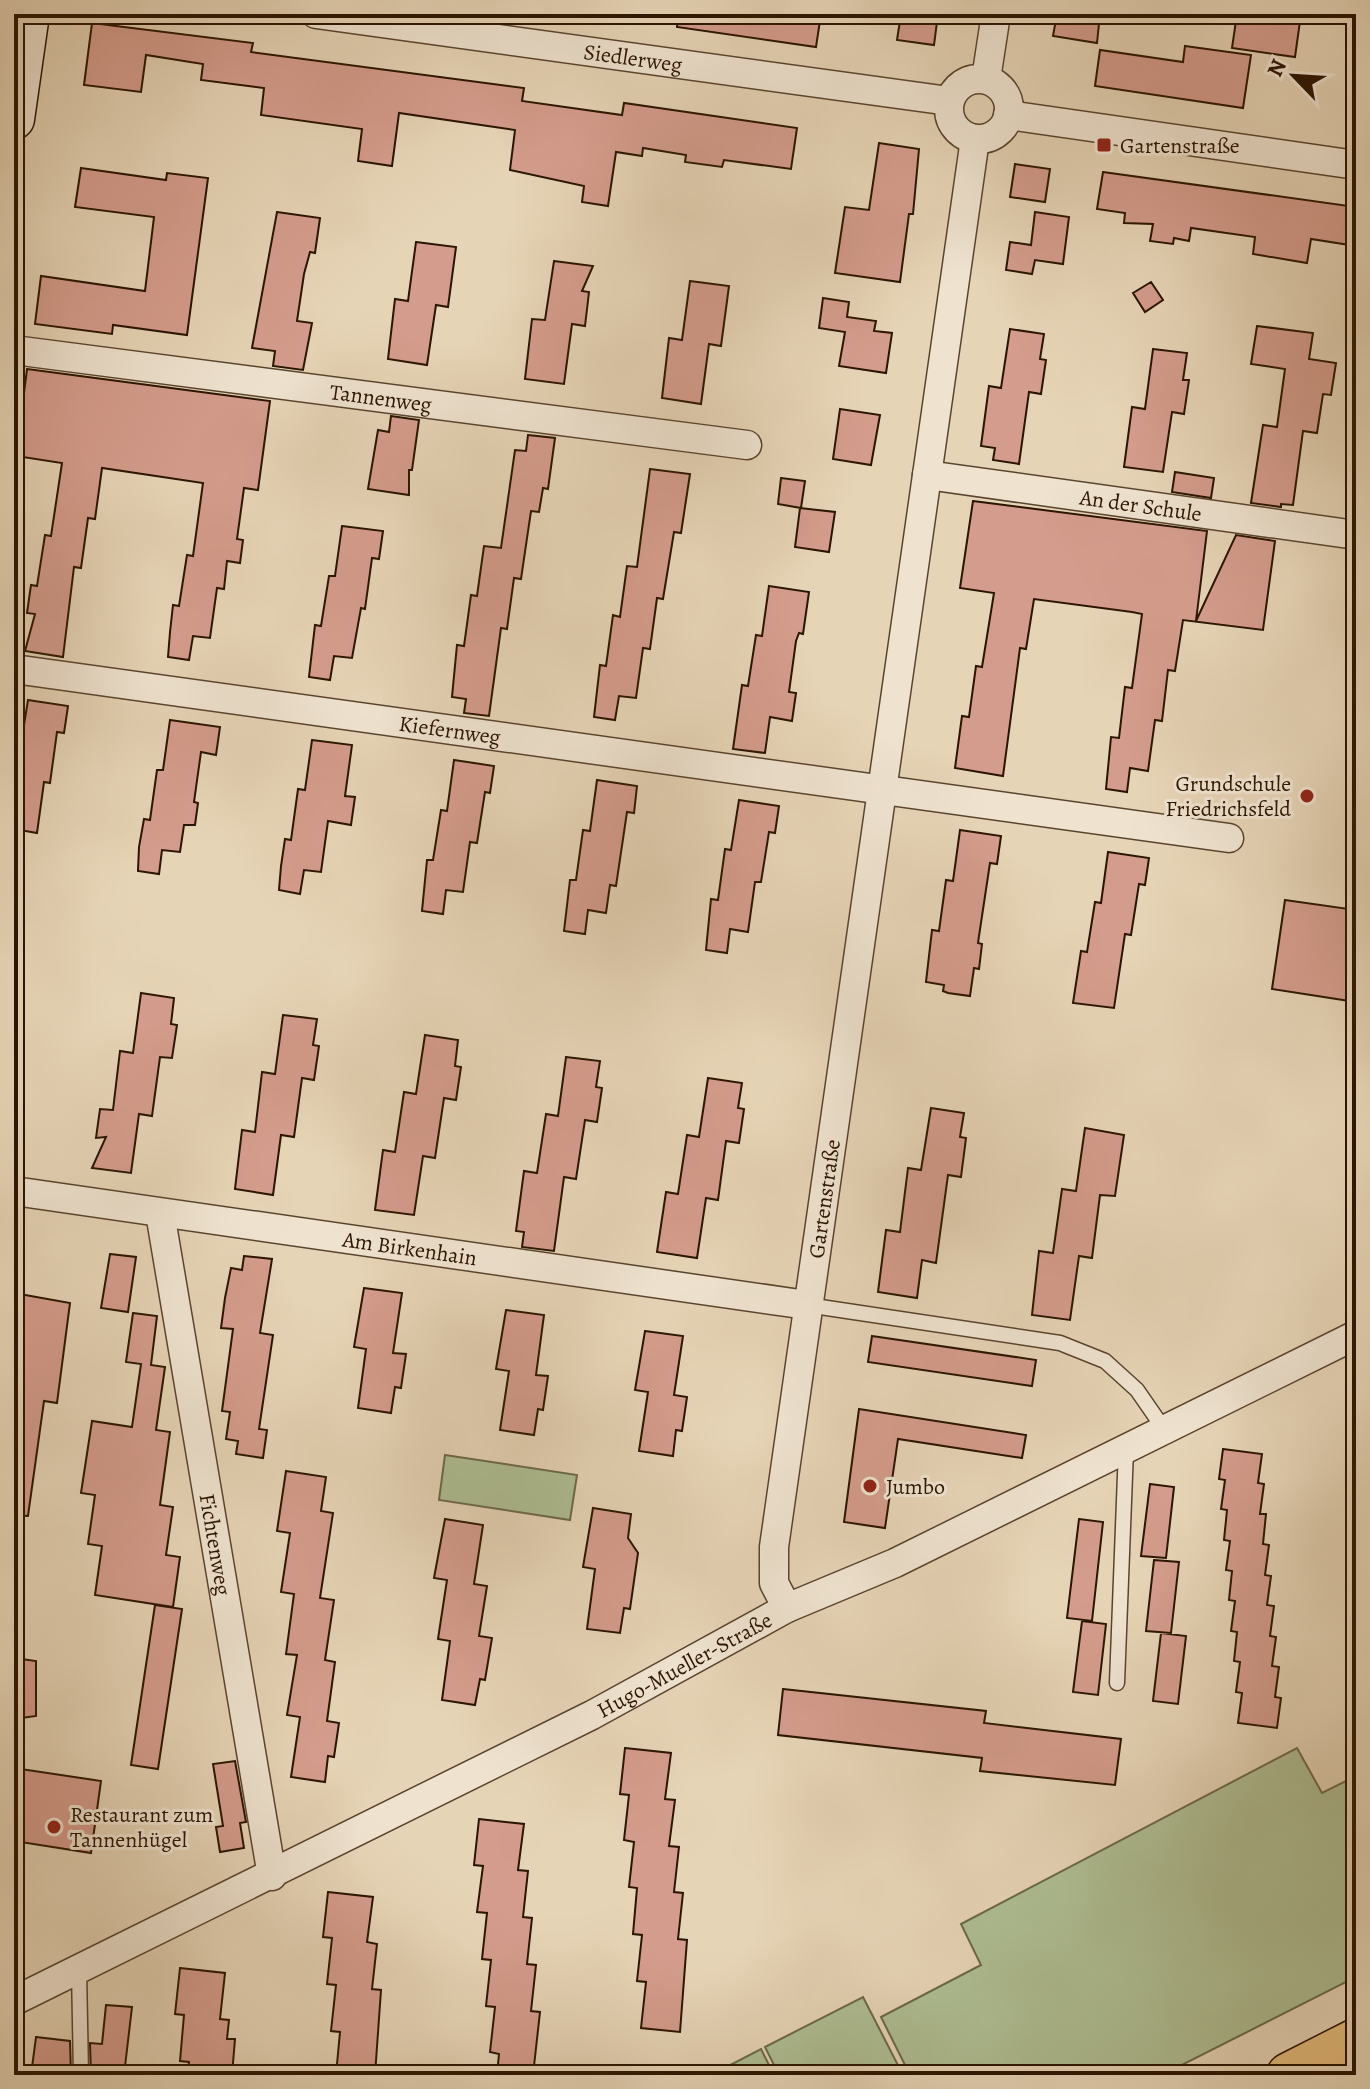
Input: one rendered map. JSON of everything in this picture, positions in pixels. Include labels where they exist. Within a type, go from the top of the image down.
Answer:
[{"type":"main road","points":[[1289,2075],[1356,2041]]},
{"type":"street","points":[[14,119],[29,14]]},
{"type":"street","name":"Siedlerweg","points":[[316,14],[949,101]]},
{"type":"street","points":[[986,79],[996,14]]},
{"type":"street","points":[[986,79],[999,87],[1007,100],[1008,115],[1002,129],[990,137],[975,139],[959,132],[950,118],[949,101],[957,88],[971,80],[986,79]]},
{"type":"street","points":[[1008,115],[1356,165]]},
{"type":"street","name":"Gartenstraße","points":[[787,1608],[774,1583],[774,1547],[975,139]]},
{"type":"street","name":"Tannenweg","points":[[14,350],[747,445]]},
{"type":"street","name":"An der Schule","points":[[927,475],[1356,535]]},
{"type":"street","name":"Kiefernweg","points":[[14,669],[884,788]]},
{"type":"street","points":[[884,788],[1229,838]]},
{"type":"street","name":"Am Birkenhain","points":[[14,1191],[807,1305]]},
{"type":"street","name":"Fichtenweg","points":[[160,1213],[272,1876]]},
{"type":"street","name":"Hugo-Mueller-Straße","points":[[14,2001],[592,1715],[787,1608],[895,1563],[1356,1335]]},
{"type":"lane","points":[[807,1305],[1060,1343],[1105,1361],[1137,1390],[1164,1429]]},
{"type":"lane","points":[[1117,1683],[1126,1448]]},
{"type":"lane","points":[[79,1969],[81,2075]]},
{"type":"green space","points":[[445,1455],[577,1475],[570,1520],[439,1500]]},
{"type":"green space","points":[[1297,1748],[1322,1793],[1356,1776],[1356,1977],[1162,2075],[910,2075],[881,2017],[981,1965],[961,1924]]},
{"type":"green space","points":[[863,1997],[903,2075],[779,2075],[765,2047]]},
{"type":"green space","points":[[761,2049],[774,2075],[711,2075]]},
{"type":"building","points":[[678,14],[821,14],[816,47],[677,27]]},
{"type":"building","points":[[901,14],[938,14],[934,45],[897,40]]},
{"type":"building","points":[[1057,14],[1100,14],[1097,43],[1053,36]]},
{"type":"building","points":[[1237,14],[1301,14],[1295,57],[1232,48]]},
{"type":"building","points":[[92,23],[253,43],[251,52],[524,88],[522,101],[622,115],[624,103],[797,128],[791,169],[724,160],[722,167],[685,162],[686,155],[643,148],[642,156],[616,152],[608,206],[582,202],[584,186],[510,170],[515,130],[399,113],[392,166],[358,161],[362,129],[261,115],[264,88],[201,80],[203,64],[146,55],[141,92],[84,85]]},
{"type":"building","points":[[1185,46],[1251,55],[1243,108],[1095,86],[1100,50],[1183,62]]},
{"type":"building","points":[[879,143],[919,149],[913,214],[909,214],[900,282],[835,273],[845,207],[869,210]]},
{"type":"building","points":[[1015,164],[1050,169],[1045,202],[1010,197]]},
{"type":"building","points":[[81,168],[166,180],[167,173],[208,178],[187,335],[113,325],[112,334],[35,324],[41,276],[145,291],[154,217],[75,207]]},
{"type":"building","points":[[1103,172],[1356,207],[1356,246],[1311,239],[1307,263],[1253,254],[1255,237],[1191,228],[1189,241],[1174,238],[1173,244],[1150,241],[1153,224],[1124,223],[1125,213],[1097,209]]},
{"type":"building","points":[[277,212],[320,218],[315,253],[310,252],[304,274],[297,321],[312,323],[303,370],[273,366],[275,351],[252,348]]},
{"type":"building","points":[[1035,212],[1069,217],[1063,264],[1035,260],[1032,274],[1006,270],[1010,242],[1031,245]]},
{"type":"building","points":[[416,242],[456,247],[448,307],[436,305],[427,365],[388,359],[395,299],[408,301]]},
{"type":"building","points":[[554,261],[593,266],[582,291],[589,292],[585,326],[572,324],[564,384],[525,379],[532,319],[545,320]]},
{"type":"building","points":[[690,281],[729,286],[721,346],[709,344],[701,404],[662,398],[669,338],[682,340]]},
{"type":"building","points":[[1151,282],[1163,300],[1145,312],[1133,293]]},
{"type":"building","points":[[823,298],[849,302],[847,317],[876,321],[874,331],[892,333],[886,373],[839,366],[845,332],[819,328]]},
{"type":"building","points":[[1257,326],[1313,333],[1309,359],[1336,363],[1331,395],[1323,394],[1317,433],[1303,431],[1293,505],[1281,504],[1281,507],[1251,503],[1263,425],[1277,427],[1285,369],[1251,364]]},
{"type":"building","points":[[1010,329],[1044,334],[1040,359],[1046,360],[1041,394],[1029,392],[1019,464],[993,460],[995,448],[981,446],[989,386],[1001,388]]},
{"type":"building","points":[[1153,349],[1187,353],[1183,380],[1189,380],[1184,414],[1172,412],[1163,472],[1124,467],[1132,407],[1145,409]]},
{"type":"building","points":[[27,369],[270,401],[258,490],[244,488],[237,539],[243,540],[240,563],[227,561],[224,589],[217,588],[210,638],[193,636],[189,660],[168,657],[173,605],[179,606],[187,555],[193,556],[203,483],[102,468],[95,519],[88,518],[81,568],[74,567],[63,657],[25,651],[35,614],[27,613],[31,585],[37,586],[45,535],[51,536],[62,463],[16,456]]},
{"type":"building","points":[[840,409],[880,415],[871,465],[833,459]]},
{"type":"building","points":[[391,416],[419,420],[412,470],[409,470],[409,495],[368,489],[378,430],[389,432]]},
{"type":"building","points":[[528,435],[555,438],[548,489],[543,488],[539,512],[531,511],[521,579],[514,578],[507,629],[501,628],[489,716],[464,713],[466,699],[452,697],[457,645],[464,646],[471,595],[477,596],[484,546],[501,548],[515,450],[526,451]]},
{"type":"building","points":[[650,469],[690,474],[681,533],[674,532],[663,599],[657,598],[650,649],[643,648],[636,698],[619,696],[615,720],[594,717],[600,665],[606,666],[613,615],[620,617],[627,566],[637,567]]},
{"type":"building","points":[[1175,472],[1214,478],[1211,498],[1172,492]]},
{"type":"building","points":[[781,478],[805,481],[801,508],[778,504]]},
{"type":"building","points":[[973,501],[1207,531],[1196,621],[1236,535],[1275,541],[1263,630],[1183,620],[1175,671],[1168,670],[1162,721],[1155,720],[1148,771],[1130,768],[1127,792],[1106,789],[1111,737],[1119,738],[1125,687],[1132,688],[1142,614],[1132,612],[1034,599],[1026,649],[1020,648],[1003,776],[955,768],[962,716],[969,717],[976,666],[982,667],[994,593],[960,588]]},
{"type":"building","points":[[800,508],[835,512],[829,552],[795,547]]},
{"type":"building","points":[[342,526],[383,531],[379,559],[372,558],[365,609],[361,608],[352,658],[334,656],[330,680],[309,677],[315,625],[321,626],[329,576],[335,576]]},
{"type":"building","points":[[769,586],[809,592],[803,634],[799,633],[796,641],[789,692],[796,693],[792,721],[770,717],[765,753],[733,749],[742,685],[748,686],[756,635],[762,636]]},
{"type":"building","points":[[28,700],[68,706],[64,733],[57,732],[50,783],[44,782],[37,833],[14,829],[14,750],[20,750]]},
{"type":"building","points":[[170,720],[220,727],[216,755],[201,752],[194,802],[198,803],[195,825],[184,825],[180,852],[162,850],[159,874],[138,871],[139,847],[144,819],[150,820],[157,770],[163,770]]},
{"type":"building","points":[[312,740],[352,745],[345,796],[355,797],[351,825],[328,821],[321,872],[304,870],[300,894],[279,890],[285,839],[291,840],[298,789],[305,790]]},
{"type":"building","points":[[454,760],[494,766],[490,793],[485,792],[477,843],[470,842],[463,892],[446,890],[443,914],[422,911],[427,860],[433,860],[441,810],[447,811]]},
{"type":"building","points":[[597,780],[637,786],[634,813],[627,812],[616,886],[610,885],[606,913],[588,910],[585,934],[564,931],[570,880],[576,880],[583,830],[590,831]]},
{"type":"building","points":[[739,800],[779,806],[775,833],[769,832],[761,882],[755,882],[748,932],[730,929],[727,953],[706,950],[711,899],[718,900],[725,849],[731,850]]},
{"type":"building","points":[[960,830],[1001,836],[997,864],[990,863],[978,943],[982,944],[979,969],[974,968],[970,996],[948,993],[943,991],[944,985],[926,982],[932,930],[939,931],[946,880],[953,881]]},
{"type":"building","points":[[1108,852],[1149,858],[1145,885],[1139,884],[1131,935],[1125,934],[1114,1008],[1073,1003],[1081,951],[1087,952],[1095,902],[1101,903]]},
{"type":"building","points":[[1285,900],[1356,910],[1356,1002],[1272,989]]},
{"type":"building","points":[[141,993],[174,998],[171,1024],[177,1025],[172,1058],[160,1057],[152,1116],[139,1114],[131,1173],[92,1168],[106,1137],[96,1138],[100,1109],[113,1110],[120,1051],[133,1053]]},
{"type":"building","points":[[283,1015],[317,1019],[313,1045],[319,1046],[314,1080],[302,1078],[294,1137],[281,1135],[273,1195],[235,1189],[242,1130],[255,1132],[262,1072],[275,1074]]},
{"type":"building","points":[[425,1035],[458,1040],[455,1066],[461,1067],[456,1100],[444,1098],[435,1158],[423,1156],[414,1215],[375,1210],[383,1150],[395,1152],[404,1092],[416,1094]]},
{"type":"building","points":[[566,1057],[600,1061],[596,1087],[602,1088],[597,1122],[585,1120],[576,1179],[564,1177],[554,1251],[522,1247],[524,1232],[516,1231],[524,1171],[537,1173],[546,1114],[558,1116]]},
{"type":"building","points":[[708,1078],[742,1083],[738,1108],[744,1109],[739,1143],[726,1141],[718,1200],[706,1198],[697,1258],[657,1252],[666,1192],[678,1194],[687,1135],[699,1137]]},
{"type":"building","points":[[931,1108],[964,1113],[960,1137],[966,1138],[961,1177],[948,1175],[936,1263],[922,1260],[917,1298],[878,1292],[886,1230],[900,1232],[908,1168],[921,1170]]},
{"type":"building","points":[[1085,1128],[1124,1135],[1115,1196],[1100,1195],[1092,1258],[1079,1256],[1070,1320],[1032,1315],[1039,1251],[1053,1253],[1062,1189],[1076,1191]]},
{"type":"building","points":[[110,1254],[136,1257],[128,1312],[101,1308]]},
{"type":"building","points":[[244,1256],[272,1259],[260,1333],[273,1335],[259,1429],[267,1430],[263,1458],[236,1454],[238,1441],[226,1439],[230,1412],[222,1411],[233,1329],[221,1328],[225,1298],[231,1268],[242,1270]]},
{"type":"building","points":[[364,1288],[402,1293],[393,1353],[406,1354],[401,1388],[395,1387],[391,1413],[358,1408],[366,1349],[354,1347]]},
{"type":"building","points":[[14,1293],[70,1303],[57,1403],[44,1401],[28,1516],[14,1515]]},
{"type":"building","points":[[506,1310],[544,1315],[536,1375],[548,1376],[543,1410],[538,1409],[534,1435],[500,1430],[509,1371],[496,1369]]},
{"type":"building","points":[[133,1313],[157,1316],[151,1365],[165,1367],[156,1430],[170,1432],[160,1505],[173,1507],[166,1555],[180,1557],[173,1607],[95,1595],[102,1546],[88,1544],[95,1495],[81,1493],[92,1421],[132,1427],[141,1364],[126,1362]]},
{"type":"building","points":[[645,1331],[683,1336],[674,1395],[687,1397],[682,1431],[676,1430],[673,1456],[639,1451],[648,1392],[635,1390]]},
{"type":"building","points":[[872,1336],[1036,1360],[1032,1386],[868,1362]]},
{"type":"building","points":[[859,1409],[1026,1435],[1022,1458],[898,1439],[885,1528],[844,1522]]},
{"type":"building","points":[[1223,1449],[1262,1454],[1258,1483],[1264,1484],[1260,1514],[1266,1514],[1263,1544],[1269,1545],[1265,1575],[1271,1576],[1267,1605],[1274,1606],[1270,1636],[1276,1637],[1272,1666],[1279,1667],[1275,1697],[1281,1698],[1277,1728],[1238,1723],[1242,1693],[1236,1692],[1240,1662],[1234,1661],[1237,1632],[1231,1631],[1235,1601],[1229,1600],[1232,1571],[1226,1570],[1230,1541],[1224,1540],[1227,1510],[1221,1509],[1225,1480],[1219,1479]]},
{"type":"building","points":[[286,1471],[326,1477],[321,1511],[333,1513],[320,1598],[334,1600],[325,1660],[335,1662],[327,1721],[339,1723],[334,1757],[328,1756],[325,1782],[291,1777],[300,1717],[287,1715],[297,1655],[286,1654],[294,1594],[281,1592],[290,1533],[277,1531]]},
{"type":"building","points":[[1150,1484],[1174,1487],[1166,1558],[1141,1556]]},
{"type":"building","points":[[593,1508],[631,1514],[628,1538],[638,1553],[630,1609],[624,1608],[620,1633],[587,1629],[595,1569],[583,1567]]},
{"type":"building","points":[[445,1519],[483,1525],[474,1584],[487,1586],[479,1636],[492,1638],[485,1680],[480,1679],[475,1705],[442,1700],[450,1641],[438,1639],[447,1580],[434,1578]]},
{"type":"building","points":[[1079,1519],[1103,1522],[1092,1621],[1067,1618]]},
{"type":"building","points":[[1154,1560],[1179,1562],[1171,1633],[1146,1631]]},
{"type":"building","points":[[155,1605],[182,1609],[158,1769],[131,1765]]},
{"type":"building","points":[[1082,1621],[1106,1624],[1098,1695],[1073,1692]]},
{"type":"building","points":[[1161,1633],[1186,1636],[1178,1704],[1153,1701]]},
{"type":"building","points":[[14,1658],[36,1661],[36,1716],[14,1719]]},
{"type":"building","points":[[783,1689],[986,1711],[984,1723],[1121,1739],[1115,1785],[980,1771],[982,1758],[778,1735]]},
{"type":"building","points":[[625,1748],[671,1753],[665,1799],[675,1800],[669,1846],[679,1847],[674,1892],[683,1893],[678,1939],[687,1940],[680,2032],[641,2028],[646,1982],[637,1981],[642,1935],[633,1934],[637,1888],[629,1887],[634,1842],[624,1840],[629,1795],[620,1794]]},
{"type":"building","points":[[235,1761],[246,1822],[240,1823],[244,1848],[220,1852],[216,1827],[223,1826],[213,1764]]},
{"type":"building","name":"Restaurant zum Tannenhügel","points":[[14,1768],[101,1781],[91,1853],[14,1841]]},
{"type":"building","points":[[479,1819],[524,1824],[518,1870],[528,1871],[523,1917],[532,1918],[527,1964],[536,1965],[531,2011],[540,2012],[533,2075],[497,2075],[499,2054],[490,2052],[495,2007],[486,2006],[491,1960],[482,1959],[487,1913],[477,1912],[483,1866],[474,1865]]},
{"type":"building","points":[[328,1892],[373,1897],[367,1942],[377,1944],[372,1989],[381,1990],[375,2075],[336,2075],[340,2032],[331,2031],[336,1985],[327,1984],[332,1938],[323,1937]]},
{"type":"building","points":[[180,1968],[225,1973],[220,2019],[229,2020],[227,2039],[235,2039],[232,2075],[187,2075],[189,2062],[180,2061],[184,2015],[175,2014]]},
{"type":"building","points":[[106,2005],[132,2007],[124,2075],[91,2075],[90,2043],[102,2044]]},
{"type":"building","points":[[36,2037],[70,2041],[71,2075],[31,2075]]},
{"type":"place","name":"Gartenstraße","points":[[1104,145]]},
{"type":"place","name":"Grundschule Friedrichsfeld","points":[[1307,796]]},
{"type":"place","name":"Jumbo","points":[[870,1486]]},
{"type":"place","name":"Restaurant zum Tannenhügel","points":[[54,1827]]}]
